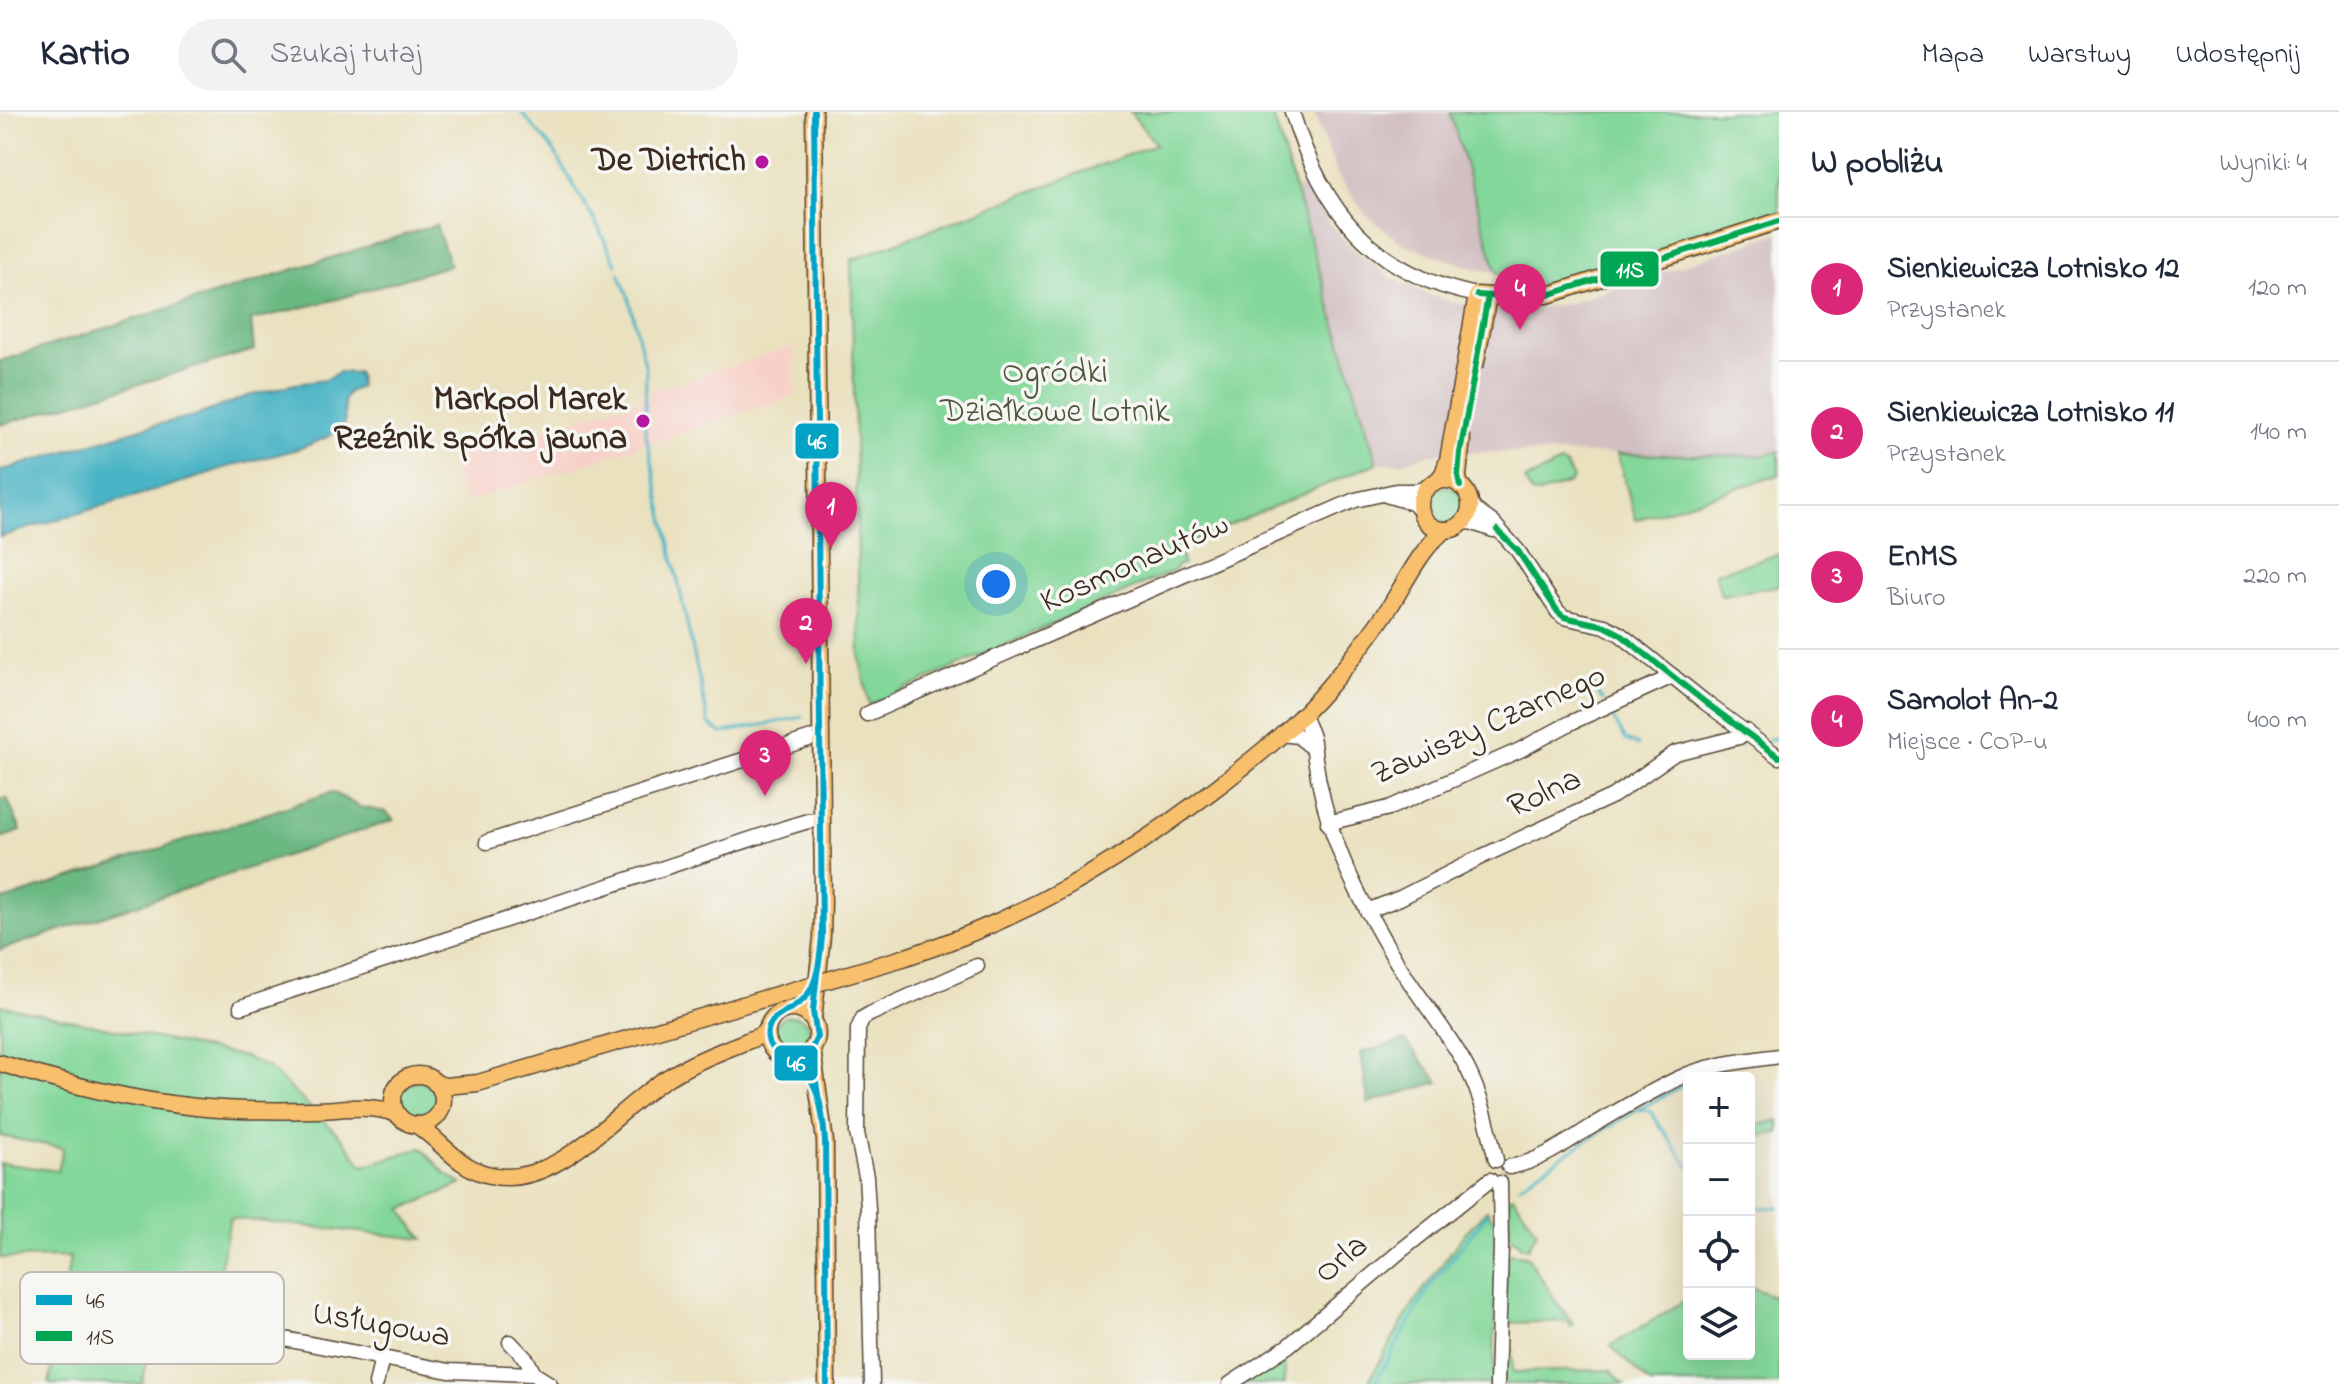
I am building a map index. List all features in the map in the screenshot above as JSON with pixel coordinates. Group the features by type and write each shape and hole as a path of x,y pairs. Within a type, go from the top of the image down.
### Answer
{"main road":[{"path":"722,1053 765,1047 782,1057 793,1059 804,1056 817,1037 813,1020 822,937 822,820 814,112"},
{"path":"1483,295 1548,295 1779,221"},
{"path":"1418,560 1426,530 1421,498 1443,474 1448,460 1483,295"},
{"path":"417,1125 429,1123 448,1098 478,1083 903,958 996,923 1075,885 1124,855 1241,769 1327,689 1364,645 1418,560 1437,536 1454,527 1468,514 1469,501 1458,476 1483,295"},
{"path":"1432,485 1449,481 1460,486"},
{"path":"1423,515 1434,528 1454,527"},
{"path":"0,1063 60,1082 197,1107 270,1111 355,1108 389,1111 417,1125 470,1168 485,1174 513,1177 539,1172 562,1161 669,1077 762,1035 774,1016 800,1004 816,979"},
{"path":"792,1009 804,1012 813,1020"},
{"path":"768,1027 768,1040 773,1050"},
{"path":"812,1048 825,1141 827,1384"},
{"path":"793,1059 804,1069 818,1093"},
{"path":"355,1108 387,1098 412,1076 425,1077 445,1086 478,1083"},
{"path":"435,1083 441,1093 437,1125 447,1150"},
{"path":"394,1091 393,1103 397,1114"}],"street":[{"path":"1292,112 1308,160 1332,205 1359,236 1393,263 1427,281 1483,295"},
{"name":"Kosmonautów","path":"867,714 1355,500 1396,491 1416,491 1432,485"},
{"path":"1385,494 1413,503 1423,515"},
{"path":"1469,501 1518,551 1564,617 1593,621 1613,630 1779,757"},
{"path":"1454,527 1470,522 1497,530"},
{"name":"Zawiszy Czarnego","path":"1328,823 1389,808 1520,750 1572,722 1673,676"},
{"path":"1303,713 1312,737 1328,823 1348,874 1395,959 1468,1070 1503,1164"},
{"name":"Rolna","path":"1367,911 1613,796 1675,753 1739,737 1746,731"},
{"path":"1282,734 1298,736 1313,748"},
{"path":"487,842 821,735"},
{"path":"241,1007 808,821 822,820"},
{"path":"872,1384 868,1209 866,1177 857,1133 859,1022 870,1014 977,966"},
{"path":"1497,1384 1501,1217 1495,1181 1488,1169 1503,1164 1524,1165 1550,1153 1627,1106 1700,1070 1779,1056"},
{"name":"Orla","path":"1230,1384 1288,1346 1463,1200 1495,1181"},
{"path":"1463,1200 1484,1199 1498,1210 1501,1217"},
{"name":"Usługowa","path":"284,1339 449,1371 534,1374"},
{"path":"510,1342 527,1360 534,1374 550,1384"},
{"path":"376,1384 382,1358"}],"shaded area":[{"path":"1314,112 1450,112 1497,273 1403,244 1365,214 1338,176"},
{"path":"1305,185 1327,220 1350,246 1388,276 1425,294 1506,311 1568,304 1779,233 1779,451 1762,456 1482,452 1430,454 1402,463 1377,463 1295,190"},
{"name":"Markpol Marek Rzeźnik spółka jawna","path":"794,346 795,396 464,503 449,459 651,396 651,391"}],"green space":[{"name":"Ogródki Działkowe Lotnik","path":"1130,112 1272,112 1377,463 1180,546 1183,564 1175,570 869,705 860,660 851,260 1156,144"},
{"path":"1450,112 1779,112 1779,212 1551,283 1521,286 1497,273"},
{"path":"436,225 450,265 338,299 251,320 254,350 0,425 0,361"},
{"path":"1779,451 1779,475 1636,520 1617,454 1762,456"},
{"path":"1560,463 1566,465 1573,479 1570,483 1539,494 1531,493 1525,480"},
{"path":"1445,487 1458,492 1463,505 1458,518 1445,523 1432,518 1427,505 1432,492"},
{"path":"1779,554 1779,586 1721,595 1715,573"},
{"path":"332,792 360,807 386,812 394,820 0,950 0,901"},
{"path":"7,798 21,831 0,838 0,800"},
{"path":"0,1005 245,1057 269,1068 341,1137 363,1166 421,1148 446,1174 462,1184 402,1209 424,1239 230,1218 219,1272 68,1272 70,1257 0,1258 0,1163 58,1171 63,1148 0,1136"},
{"path":"792,1016 805,1021 810,1034 805,1047 792,1052 779,1047 774,1034 779,1021"},
{"path":"1405,1040 1439,1082 1368,1103 1361,1053"},
{"path":"418,1082 431,1087 436,1100 431,1113 418,1118 405,1113 400,1100 405,1087"},
{"path":"1779,1120 1779,1133 1755,1137 1755,1126"},
{"path":"1513,1196 1537,1231 1528,1248 1520,1246 1509,1234 1509,1198"},
{"path":"1487,1210 1496,1220 1494,1384 1367,1384 1413,1304 1465,1233"},
{"path":"1507,1255 1528,1257 1574,1324 1571,1327 1568,1321 1509,1323 1508,1348 1513,1351 1503,1351"},
{"path":"1755,1289 1779,1299 1779,1384 1650,1384 1611,1346 1683,1302 1683,1360 1755,1360"},
{"path":"1284,1352 1285,1384 1238,1384"},
{"path":"1513,1357 1513,1372 1610,1370 1624,1384 1504,1384 1504,1359"},
{"path":"52,1364 146,1364 142,1384 49,1384"}],"water":[{"path":"339,372 358,373 360,387 348,392 344,400 345,426 329,436 293,450 220,469 0,537 0,471 142,428 198,415 248,396 325,380"}],"waterway":[{"path":"521,112 554,151 616,264"},
{"path":"619,273 629,299 646,369 645,430 709,724 721,733 803,717"},
{"path":"1590,680 1603,701"},
{"path":"1608,710 1626,740 1638,745"},
{"path":"1769,739 1779,738"},
{"path":"1686,757 1741,745"},
{"path":"1519,1186 1602,1131 1683,1085"},
{"path":"1638,1109 1650,1111 1683,1158"},
{"path":"1755,1207 1779,1207"},
{"path":"1374,1384 1430,1286 1488,1213"}],"transit line":[{"name":"46","path":"814,112 822,937 817,972 810,991 798,1004 771,1023 768,1039 772,1049 807,1073 821,1111 825,1141 827,1384"},
{"name":"11S","path":"1477,295 1548,295 1779,221"},
{"name":"11S","path":"1460,486 1460,453 1488,296"},
{"name":"11S","path":"1497,530 1518,551 1564,617 1605,626 1620,634 1779,757"},
{"name":"46","path":"817,973 813,1011 817,1037 812,1057 818,1095"}],"place":[{"name":"De Dietrich","path":"762,162"},
{"name":"Samolot An-2","path":"1520,330"},
{"name":"Markpol Marek Rzeźnik spółka jawna","path":"643,421"},
{"name":"Sienkiewicza Lotnisko 12","path":"831,548"},
{"name":"Sienkiewicza Lotnisko 11","path":"806,664"},
{"name":"EnMS","path":"765,796"}]}
